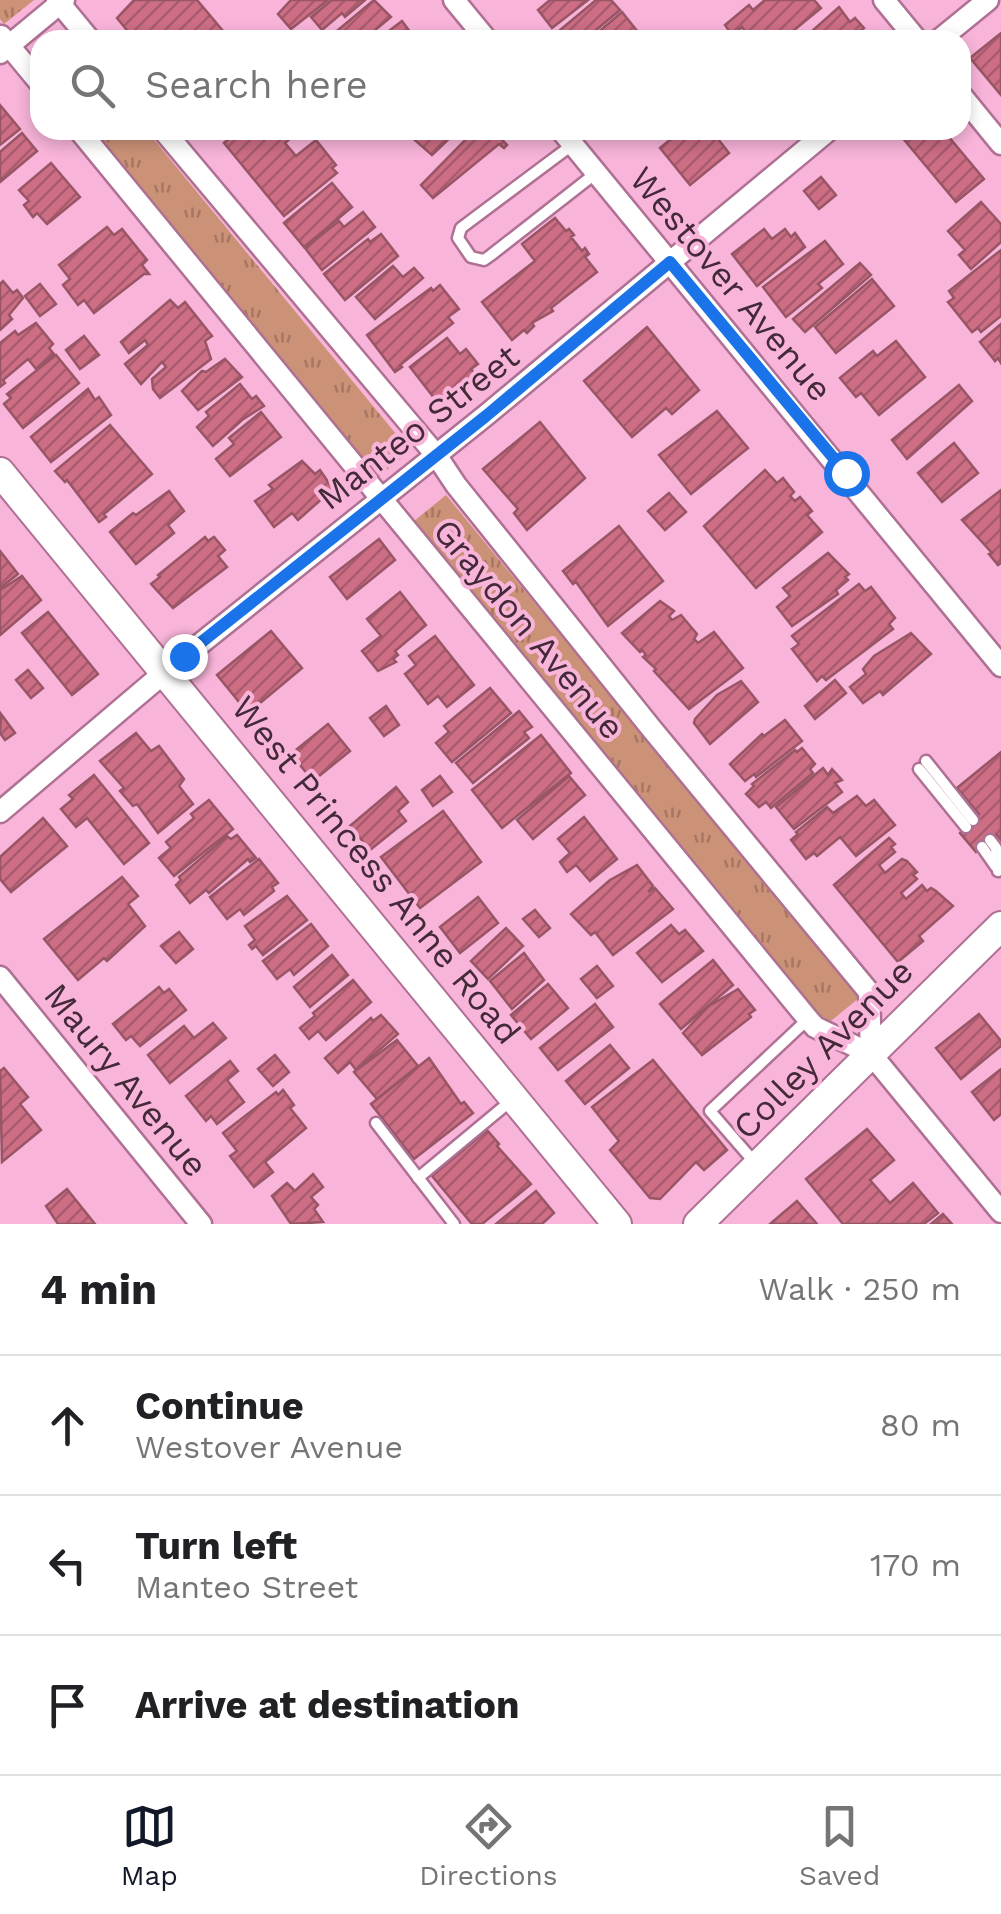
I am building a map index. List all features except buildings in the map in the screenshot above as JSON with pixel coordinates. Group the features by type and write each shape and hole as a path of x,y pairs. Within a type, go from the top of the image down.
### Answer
{"main road":[{"name":"West Princess Anne Road","path":"0,472 617,1224"},
{"name":"Colley Avenue","path":"698,1224 1001,926"}],"street":[{"path":"454,0 479,30"},
{"path":"884,0 909,30"},
{"path":"950,30 988,0"},
{"path":"30,72 3,44 60,1 82,30"},
{"path":"971,106 1001,144"},
{"name":"Graydon Avenue","path":"87,140 808,1020 814,1027 872,1054 1001,1212"},
{"name":"Graydon Avenue","path":"172,140 436,455 650,728 869,992 872,1054"},
{"name":"Westover Avenue","path":"569,140 1001,666"},
{"name":"Manteo Street","path":"0,812 164,672 436,455 818,140"},
{"name":"Maury Avenue","path":"0,977 201,1224"}],"lane":[{"path":"564,140 461,228 458,238 470,257 484,260 596,172"},
{"path":"922,765 970,823"},
{"path":"986,844 998,871"},
{"path":"758,1167 710,1111 808,1020"},
{"path":"418,1178 514,1099"},
{"path":"376,1123 454,1224"}],"green space":[{"path":"0,0 34,0 4,24 0,19"},
{"path":"97,140 154,140 410,451 376,479"},
{"path":"446,495 859,998 826,1025 413,522"}],"route":[{"path":"184,656 486,416 670,262 846,473"}]}
